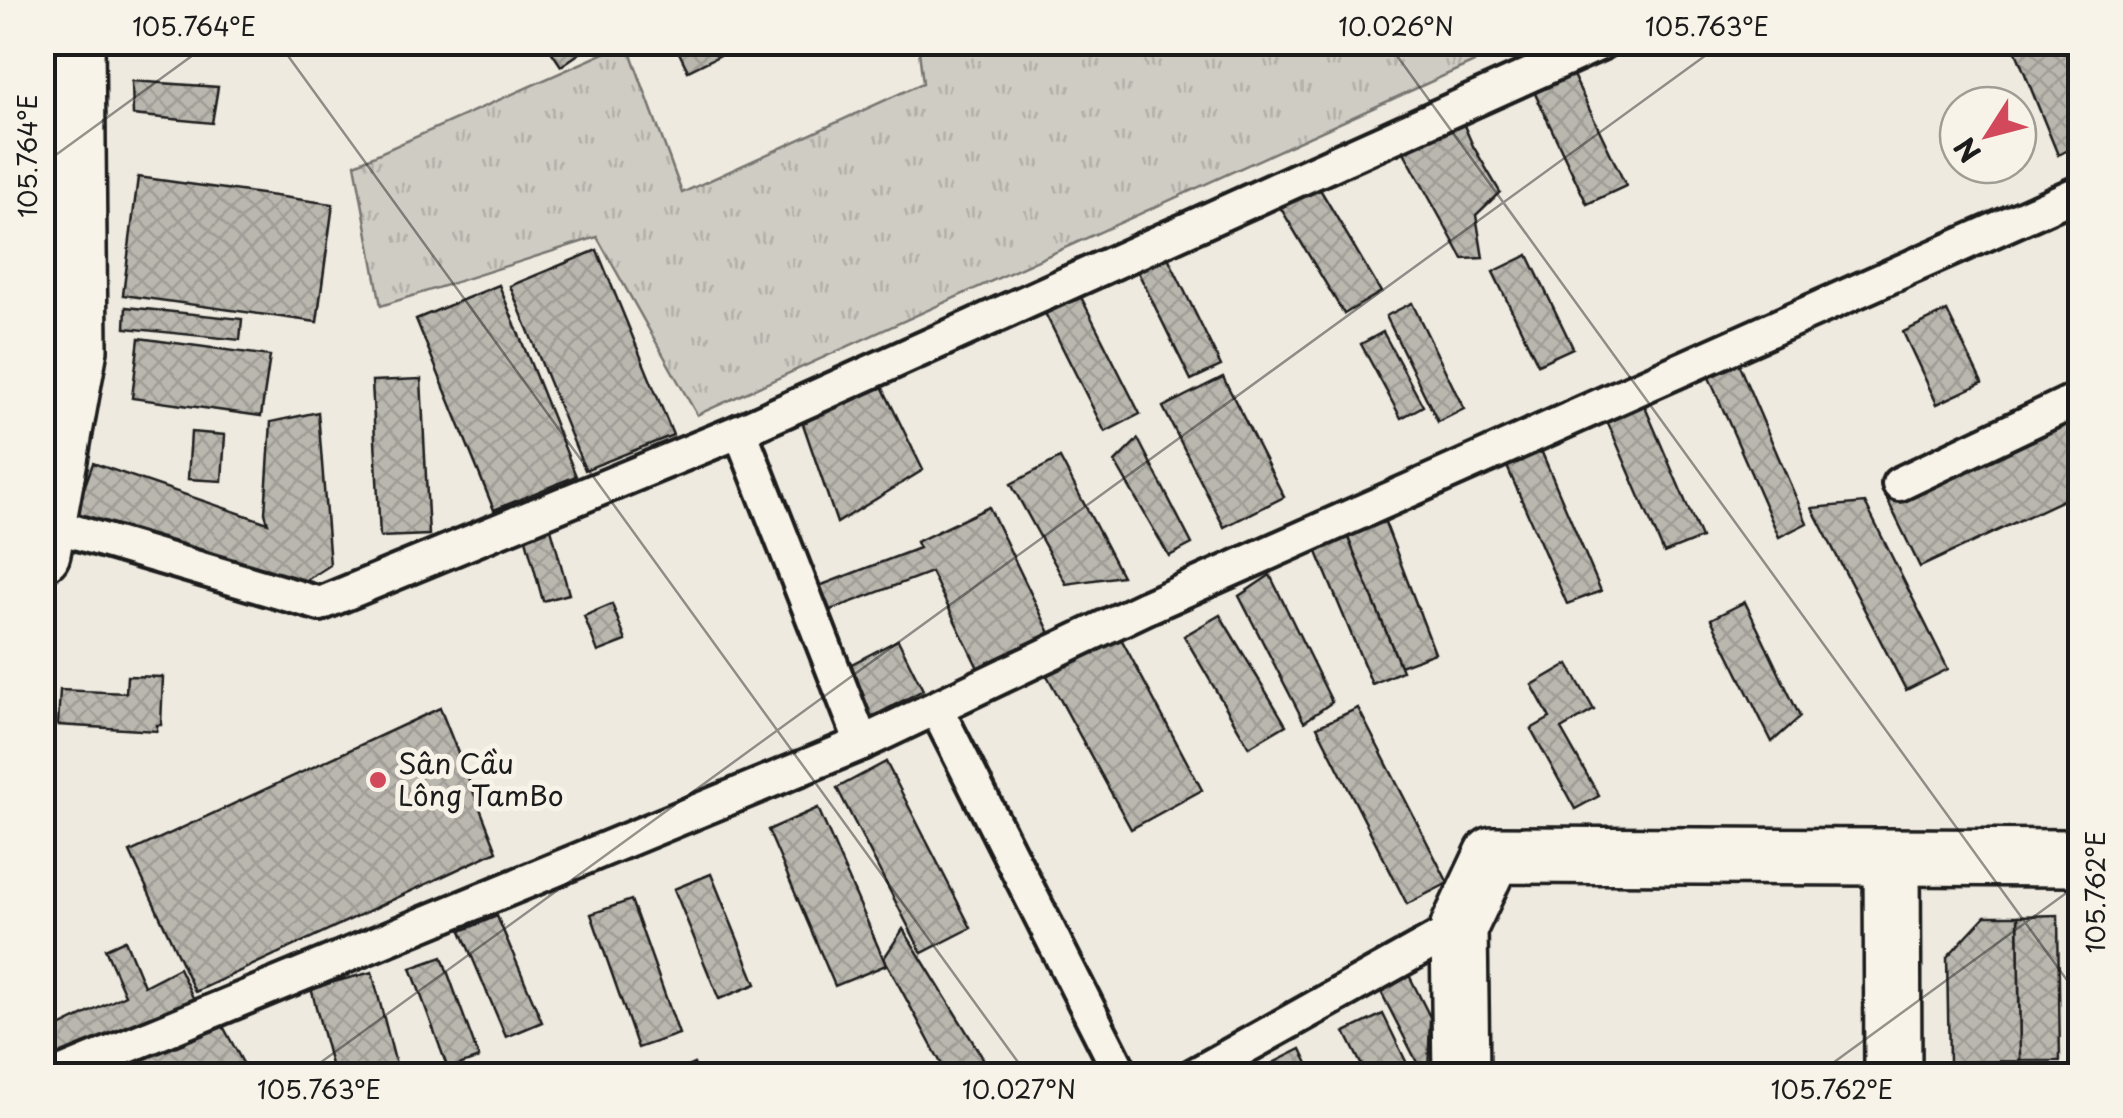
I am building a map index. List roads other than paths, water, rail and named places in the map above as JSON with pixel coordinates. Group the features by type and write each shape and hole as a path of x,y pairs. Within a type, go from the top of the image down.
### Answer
{"street":[{"path":"45,538 79,349 76,42"},
{"path":"1461,1076 1459,927 1494,855 2080,858"},
{"path":"1892,858 1893,1076"}],"lane":[{"path":"45,538 320,604 740,431 1603,42"},
{"path":"55,1076 862,742 1147,607 2080,192"},
{"path":"1900,484 2080,398"},
{"path":"740,431 862,742"},
{"path":"936,708 1122,1076"},
{"path":"1192,1076 1459,927"}],"place":[{"name":"Sân Cầu Lông TamBo","path":"378,780"}]}
